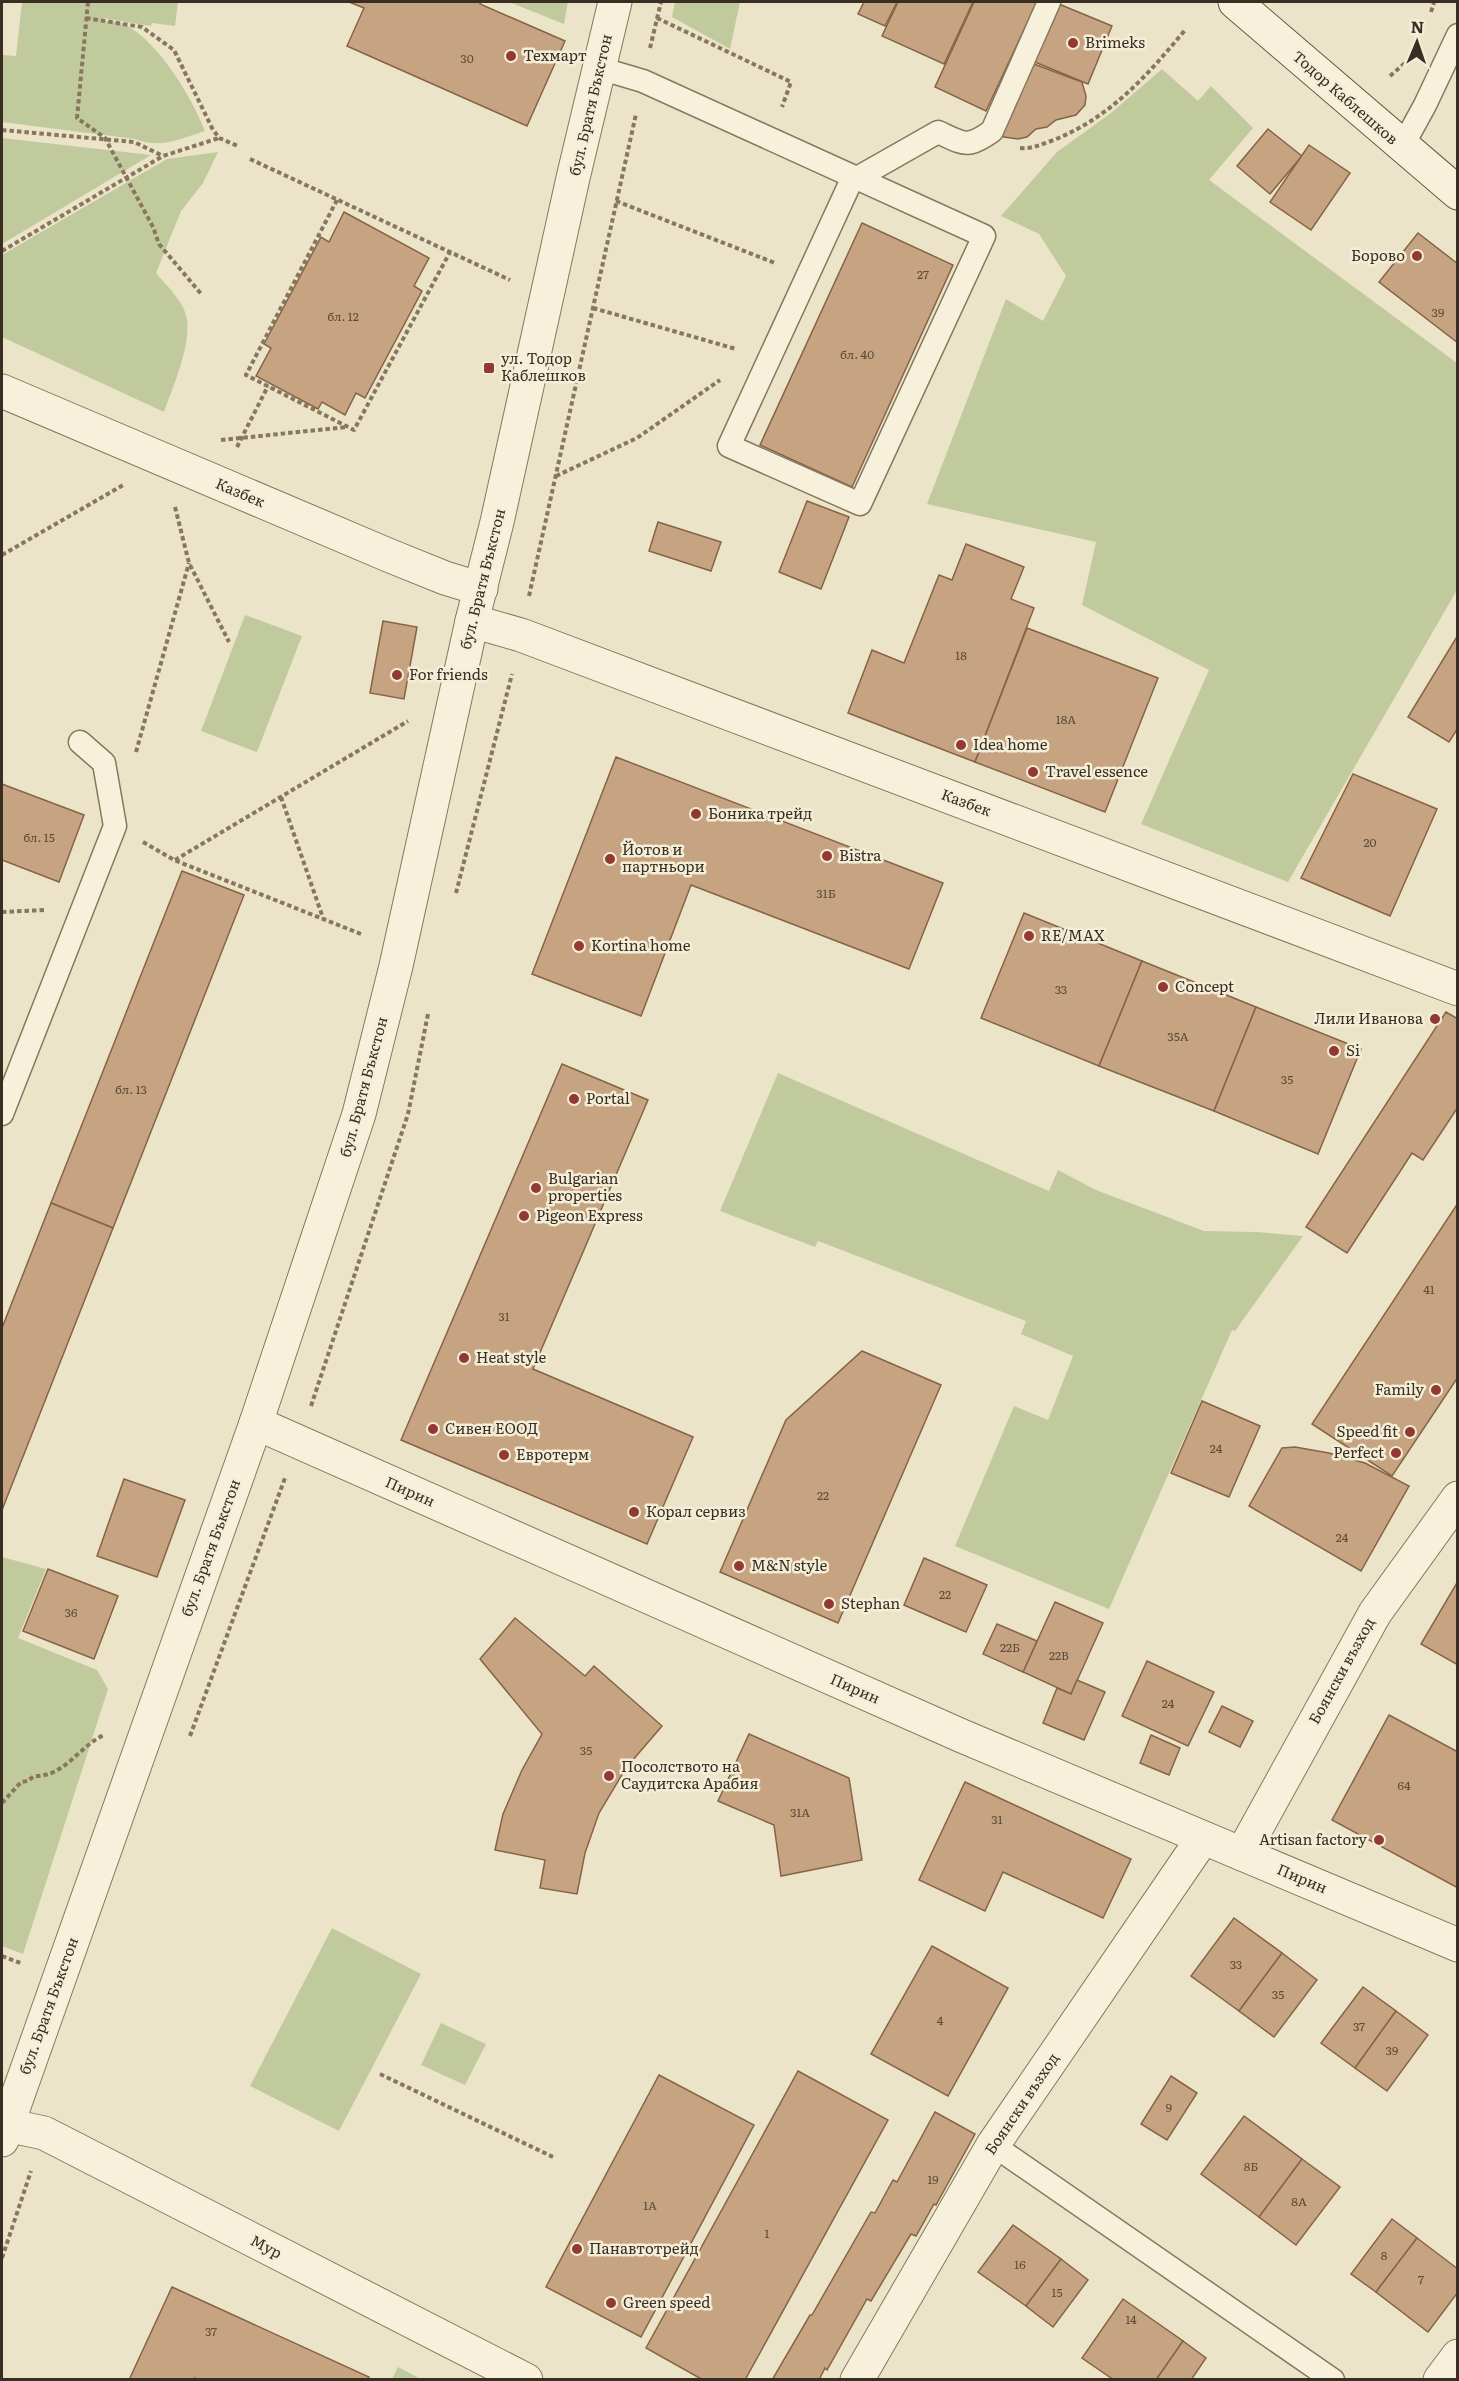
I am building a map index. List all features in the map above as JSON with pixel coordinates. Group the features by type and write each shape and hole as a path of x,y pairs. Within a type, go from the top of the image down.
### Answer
{"street":[{"name":"бул. Братя Бъкстон","path":"3,2130 256,1424 359,1114 396,966 472,621 497,522 615,2"},
{"name":"Тодор Каблешков","path":"1235,2 1458,193"},
{"name":"Казбек","path":"2,391 445,578 480,589"},
{"name":"Казбек","path":"472,621 560,649 1458,989"},
{"name":"Пирин","path":"256,1424 962,1736 1458,1945"},
{"name":"Боянски възход","path":"1242,1854 1375,1613 1458,1498"},
{"name":"Боянски възход","path":"857,2379 993,2145 1203,1838"},
{"name":"Мур","path":"3,2130 44,2133 526,2379"},
{"path":"1440,2379 1458,2356"}],"lane":[{"path":"599,68 643,81 855,178 984,236 860,504 729,446 807,275 855,178 938,132 965,144 978,141 992,131 1049,2"},
{"path":"1402,147 1458,35"},
{"path":"2,1114 115,826 104,763 80,742"},
{"path":"993,2145 1333,2379"}],"path":[{"path":"88,2 77,118 105,138 153,227 159,244 202,295"},
{"path":"528,604 661,2"},
{"path":"86,18 142,27 174,50 212,128 219,138 238,146"},
{"path":"657,18 791,82"},
{"path":"1022,148 1029,149 1072,133 1108,111 1152,69 1185,30"},
{"path":"2,130 134,141 163,156"},
{"path":"2,251 163,156 219,138"},
{"path":"250,159 511,280"},
{"path":"337,200 246,375 354,430 450,252"},
{"path":"616,201 807,275"},
{"path":"593,308 769,358"},
{"path":"555,476 637,438 730,374 746,352"},
{"path":"234,454 268,386"},
{"path":"214,441 350,427"},
{"path":"2,555 164,461 189,562 229,642"},
{"path":"134,757 189,562"},
{"path":"174,860 415,718"},
{"path":"281,797 323,918"},
{"path":"115,826 174,860 361,934"},
{"path":"358,945 364,923"},
{"path":"2,1803 21,1782 62,1769 94,1740 114,1733"},
{"path":"2,1956 23,1964"},
{"path":"380,2074 553,2157"},
{"path":"2,2258 44,2133"}],"green space":[{"path":"22,2 178,2 175,26 152,23 151,26 103,18 102,21 121,23 134,30 160,54 182,86 205,131 170,142 154,143 2,122 2,55 16,56"},
{"path":"509,2 568,2 564,24"},
{"path":"675,2 740,2 730,49 672,17"},
{"path":"1162,69 1198,101 1211,86 1253,128 1209,180 1457,363 1457,590 1288,882 1141,824 1209,670 1082,605 1096,542 927,504 1006,299 1043,321 1066,276 1039,234 1001,216 1057,152 1111,113"},
{"path":"2,138 151,155 2,244"},
{"path":"218,152 203,183 181,211 156,273 181,304 186,315 187,326 187,338 181,364 164,412 2,337 2,255 167,159"},
{"path":"245,615 302,636 257,752 201,731"},
{"path":"778,1073 1049,1191 1058,1170 1096,1190 1204,1231 1303,1236 1235,1331 1232,1330 1109,1609 955,1546 1014,1406 1048,1420 1073,1356 1021,1334 1026,1321 818,1241 815,1247 720,1211"},
{"path":"2,1557 46,1569 18,1638 97,1670 108,1689 23,1954 2,1946"},
{"path":"332,1928 421,1974 339,2131 250,2086"},
{"path":"441,2023 486,2044 465,2085 421,2065"},
{"path":"398,2367 421,2379 392,2379"}],"building":[{"path":"349,2 481,2 480,4 565,41 527,126 347,46 364,8"},
{"path":"864,2 897,2 885,26 858,14"},
{"path":"898,2 973,2 944,64 882,36"},
{"path":"974,2 1037,2 986,111 935,87"},
{"path":"1054,2 1112,26 1088,84 1030,60"},
{"path":"1031,63 1082,82 1086,96 1085,105 1076,115 1056,120 1047,127 1036,129 1027,137 1018,139 996,136"},
{"path":"1268,129 1302,156 1270,194 1237,166"},
{"path":"1309,145 1350,173 1311,230 1270,202"},
{"path":"344,212 429,258 414,286 422,291 365,398 356,393 345,415 322,402 318,409 256,376 271,348 264,344 321,237 329,242"},
{"path":"862,223 953,265 852,487 760,445"},
{"path":"1418,233 1458,264 1458,343 1379,282"},
{"path":"807,501 849,517 821,589 779,572"},
{"path":"658,522 721,542 711,571 649,551"},
{"path":"966,544 1024,567 1011,599 1034,608 975,762 848,713 872,650 904,663 939,575 952,580"},
{"path":"383,621 417,627 404,699 370,693"},
{"path":"1027,628 1158,678 1105,812 975,762"},
{"path":"1458,635 1458,728 1449,742 1408,717"},
{"path":"616,757 943,883 909,969 691,885 641,1016 532,974"},
{"path":"1353,774 1437,809 1390,916 1301,878"},
{"path":"2,784 84,815 59,882 2,860"},
{"path":"182,871 244,895 113,1228 51,1203"},
{"path":"1024,913 1142,961 1099,1066 981,1018"},
{"path":"1142,961 1256,1007 1214,1111 1099,1066"},
{"path":"1256,1007 1361,1049 1318,1154 1214,1111"},
{"path":"1446,1012 1458,1019 1458,1107 1423,1160 1412,1153 1347,1253 1306,1227"},
{"path":"562,1064 648,1100 533,1369 693,1437 647,1544 401,1440"},
{"path":"51,1203 113,1228 2,1510 2,1328"},
{"path":"1458,1203 1458,1377 1392,1476 1312,1424"},
{"path":"862,1351 941,1385 838,1623 720,1572 786,1420"},
{"path":"1202,1401 1260,1426 1229,1497 1171,1473"},
{"path":"1295,1447 1365,1463 1409,1486 1361,1571 1249,1506 1282,1448"},
{"path":"124,1479 185,1500 157,1577 97,1556"},
{"path":"924,1558 987,1585 966,1632 904,1605"},
{"path":"48,1569 118,1596 94,1659 23,1631"},
{"path":"1458,1581 1458,1665 1421,1644"},
{"path":"1055,1602 1103,1623 1071,1694 1023,1672"},
{"path":"515,1618 585,1676 594,1666 662,1726 626,1768 599,1813 585,1853 577,1894 540,1888 545,1860 495,1850 503,1814 522,1770 542,1734 480,1659"},
{"path":"997,1624 1037,1641 1023,1672 983,1654"},
{"path":"1147,1661 1214,1692 1188,1746 1122,1716"},
{"path":"1077,1680 1105,1692 1084,1740 1043,1723 1057,1688 1071,1694"},
{"path":"1222,1706 1253,1721 1240,1747 1209,1732"},
{"path":"1389,1715 1458,1752 1458,1888 1332,1820"},
{"path":"749,1734 849,1778 862,1860 781,1876 774,1825 718,1801"},
{"path":"1151,1735 1180,1748 1169,1775 1140,1763"},
{"path":"965,1782 1131,1859 1103,1918 1003,1872 985,1911 919,1880"},
{"path":"1234,1918 1282,1953 1239,2011 1191,1976"},
{"path":"932,1946 1008,1988 948,2096 871,2054"},
{"path":"1282,1953 1317,1980 1274,2037 1239,2011"},
{"path":"1363,1987 1396,2011 1355,2068 1321,2043"},
{"path":"1396,2011 1428,2035 1387,2091 1355,2068"},
{"path":"798,2071 888,2120 745,2380 703,2380 646,2348"},
{"path":"659,2075 754,2125 641,2337 546,2287"},
{"path":"1171,2076 1197,2093 1167,2140 1141,2124"},
{"path":"935,2112 975,2134 936,2205 934,2204 916,2236 911,2234 871,2301 867,2299 819,2380 772,2380 871,2212 875,2213 893,2180 897,2182"},
{"path":"1244,2116 1302,2159 1259,2217 1201,2174"},
{"path":"1302,2159 1340,2187 1296,2245 1259,2217"},
{"path":"1392,2219 1417,2238 1376,2292 1351,2274"},
{"path":"1013,2225 1061,2259 1026,2306 978,2272"},
{"path":"1417,2238 1458,2269 1458,2292 1428,2332 1376,2292"},
{"path":"1061,2259 1088,2280 1053,2327 1026,2306"},
{"path":"172,2287 369,2377 367,2380 199,2380 195,2378 195,2380 129,2380"},
{"path":"1123,2299 1183,2341 1156,2380 1114,2380 1082,2358"},
{"path":"1183,2341 1206,2358 1191,2380 1156,2380"}],"place":[{"name":"Brimeks","path":"1073,43"},
{"name":"Техмарт","path":"511,56"},
{"name":"Борово","path":"1417,256"},
{"name":"ул. Тодор Каблешков","path":"489,368"},
{"name":"For friends","path":"397,675"},
{"name":"Idea home","path":"961,745"},
{"name":"Travel essence","path":"1033,772"},
{"name":"Боника трейд","path":"696,814"},
{"name":"Bistra","path":"827,856"},
{"name":"Йотов и партньори","path":"610,859"},
{"name":"RE/MAX","path":"1029,936"},
{"name":"Kortina home","path":"579,946"},
{"name":"Concept","path":"1163,987"},
{"name":"Лили Иванова","path":"1435,1019"},
{"name":"Si","path":"1334,1051"},
{"name":"Portal","path":"574,1099"},
{"name":"Bulgarian properties","path":"536,1188"},
{"name":"Pigeon Express","path":"524,1216"},
{"name":"Heat style","path":"464,1358"},
{"name":"Family","path":"1436,1390"},
{"name":"Сивен ЕООД","path":"433,1429"},
{"name":"Speed fit","path":"1410,1432"},
{"name":"Perfect","path":"1396,1453"},
{"name":"Евротерм","path":"504,1455"},
{"name":"Корал сервиз","path":"634,1512"},
{"name":"M&N style","path":"739,1566"},
{"name":"Stephan","path":"829,1604"},
{"name":"Посолството на Саудитска Арабия","path":"609,1776"},
{"name":"Artisan factory","path":"1379,1840"},
{"name":"Панавтотрейд","path":"577,2249"},
{"name":"Green speed","path":"611,2303"}]}
